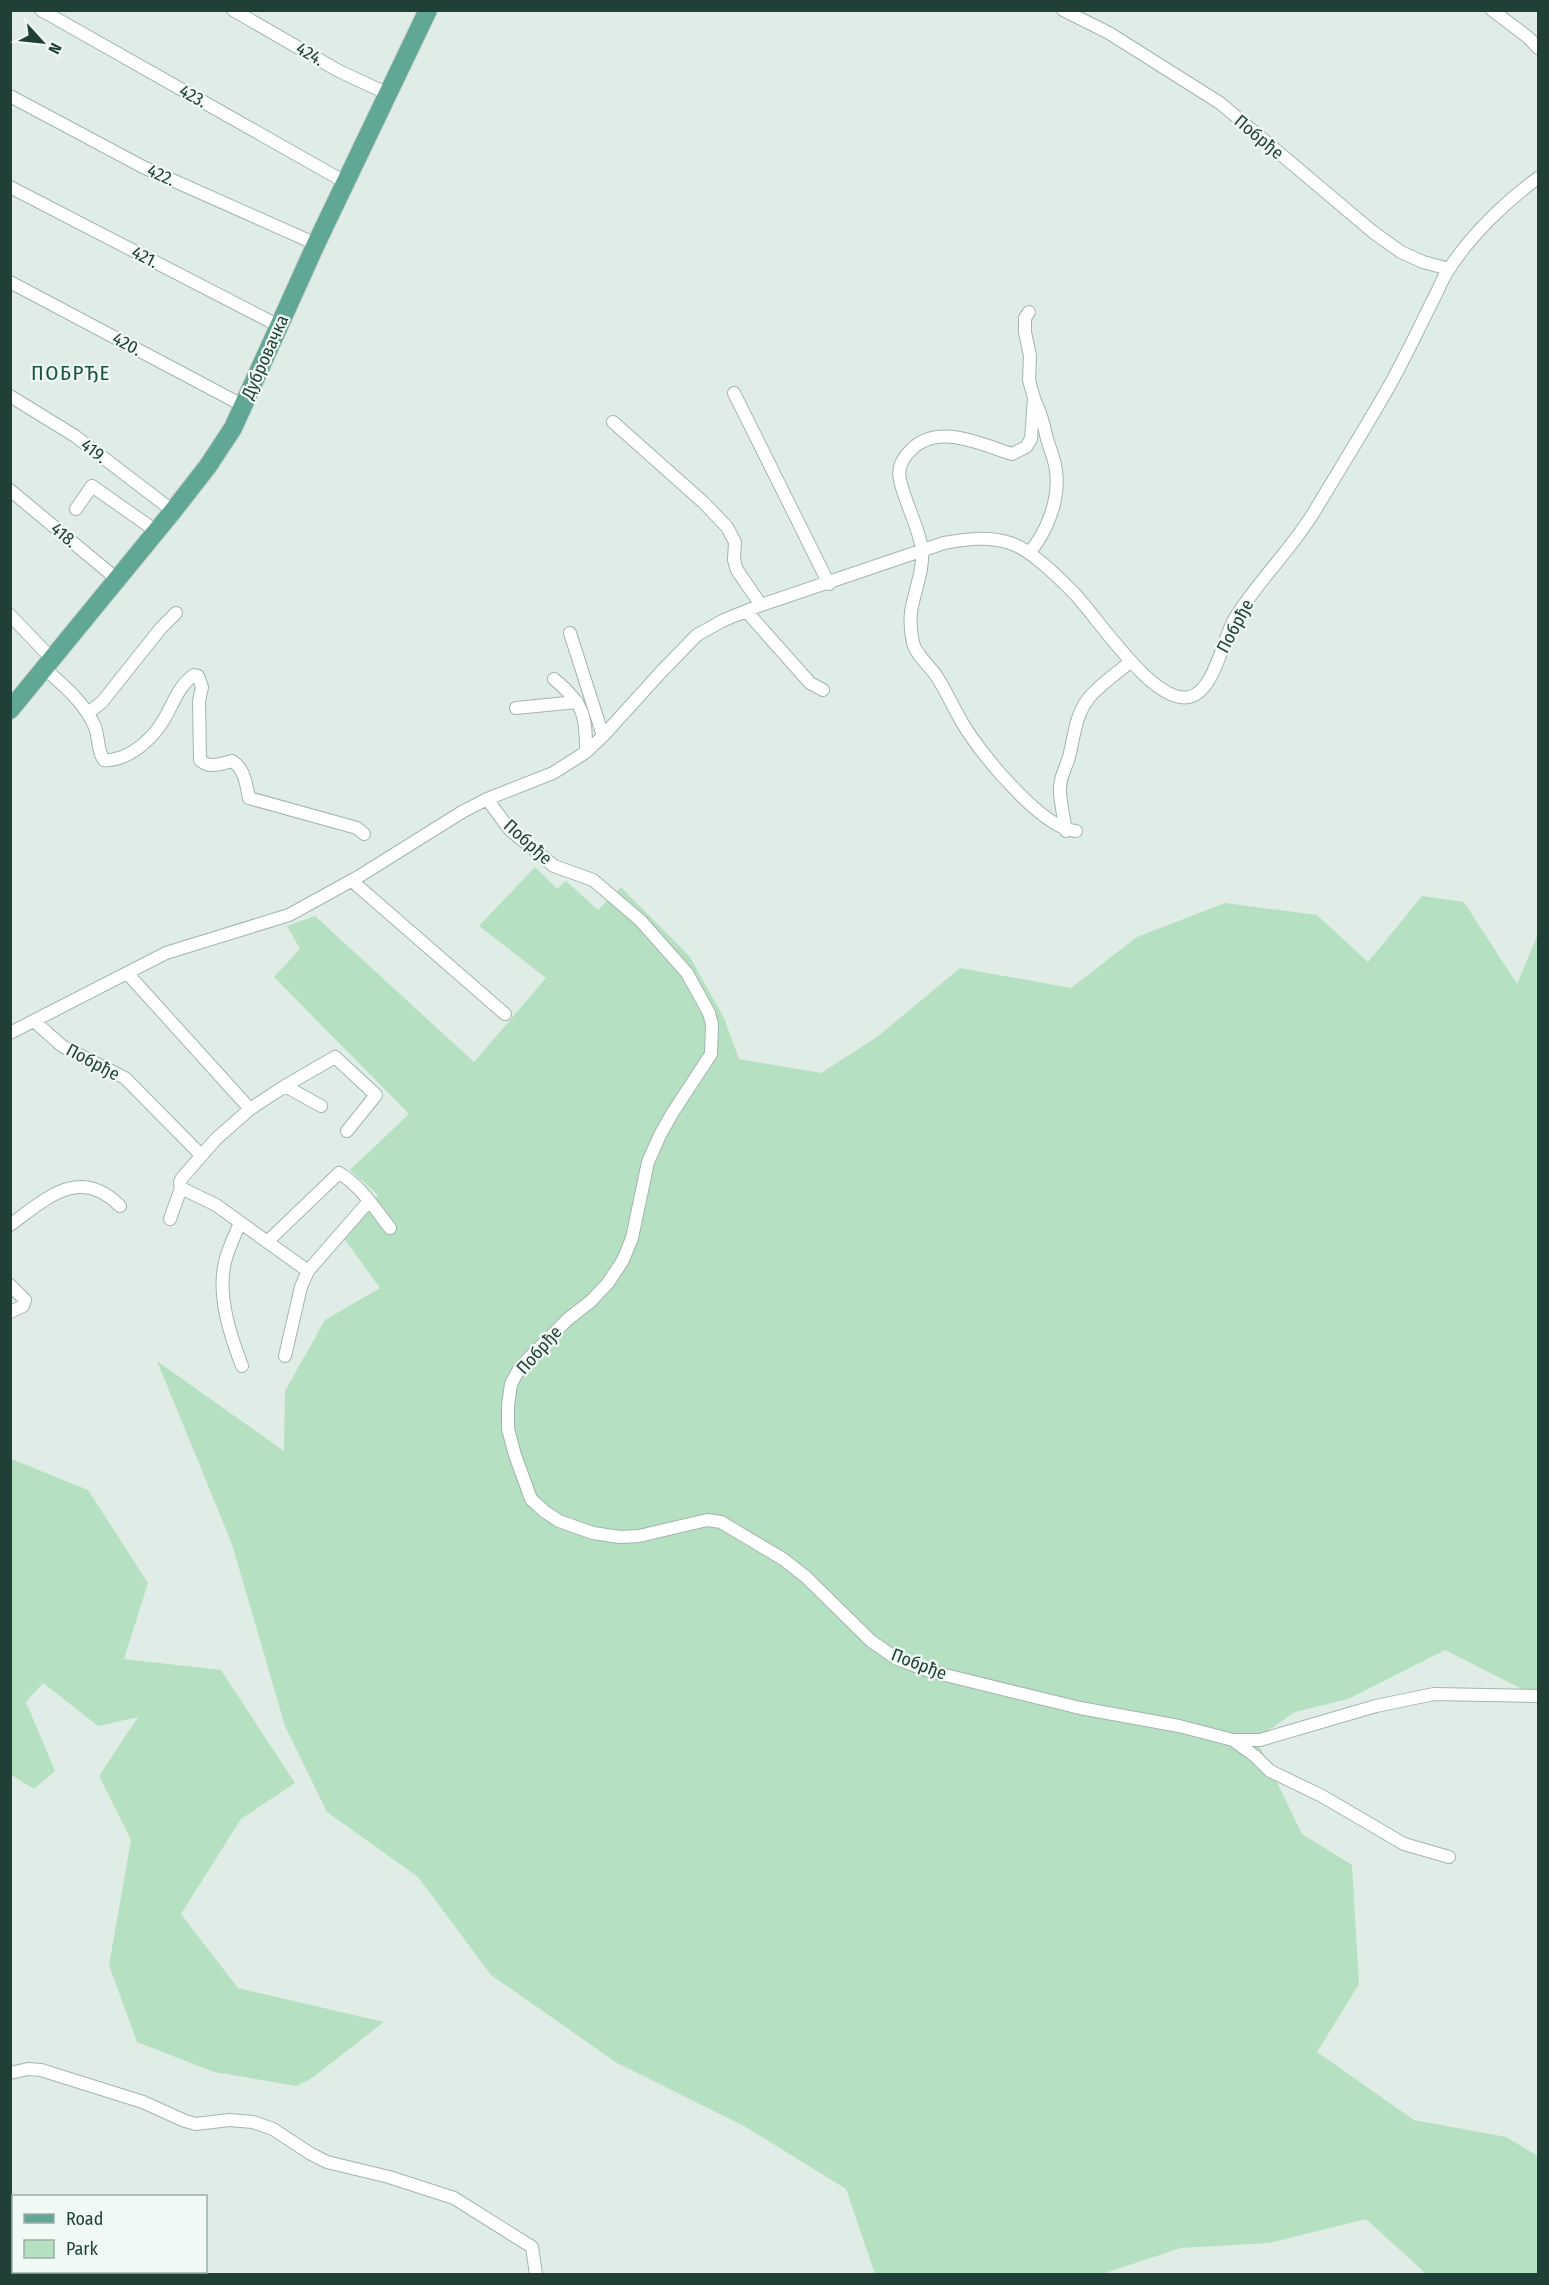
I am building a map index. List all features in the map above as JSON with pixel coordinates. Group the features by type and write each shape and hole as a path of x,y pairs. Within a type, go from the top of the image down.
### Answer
{"main road":[{"name":"Дубровачка","path":"10,710 118,580 225,441 244,406 316,244 428,10"}],"street":[{"name":"423.","path":"41,10 345,182"},
{"name":"424.","path":"233,10 337,70 388,94"},
{"name":"Побрђе","path":"1063,10 1109,33 1220,104 1373,232 1401,252 1449,269"},
{"path":"1492,10 1539,48"},
{"name":"422.","path":"10,96 143,167 316,244"},
{"name":"Побрђе","path":"10,1033 166,953 289,915 352,880 462,812 487,799 554,773 586,752 603,736 697,635 724,620 922,550 970,539 989,539 1011,543 1029,553 1073,592 1130,662 1158,686 1179,697 1191,696 1200,692 1209,681 1234,620 1310,518 1387,390 1449,269 1491,218 1539,178"},
{"name":"421.","path":"10,187 279,326"},
{"name":"420.","path":"10,282 244,406"},
{"path":"1029,312 1025,318 1025,332 1030,356 1029,380 1034,398 1041,410 1057,476 1046,529 1040,541 1029,553"},
{"path":"734,393 829,584"},
{"name":"419.","path":"10,396 75,436 173,511"},
{"path":"1034,398 1030,439 1026,447 1018,452 1012,454 955,437 942,436 920,443 903,459 899,478 922,550 911,613 914,647 936,676 966,730 988,761 1032,807 1070,831 1060,793 1061,777 1082,710 1096,690 1130,662"},
{"path":"614,422 704,503 727,528 735,542 734,560 737,570 762,605"},
{"path":"76,509 92,486 156,531"},
{"name":"418.","path":"10,490 118,580"},
{"path":"747,612 810,683 823,690"},
{"path":"88,713 102,702 160,628 176,614"},
{"path":"10,615 88,713 96,730 104,760 108,761 131,753 143,744 163,722 184,684 194,675 198,676 202,687 199,701 200,760 205,765 213,766 231,761 239,765 244,775 249,798 357,828 364,834"},
{"path":"570,633 603,736"},
{"path":"554,679 569,692 585,716 586,752"},
{"path":"516,708 577,702"},
{"name":"Побрђе","path":"487,799 510,830 554,866 593,880 640,920 687,973 709,1013 712,1024 711,1054 668,1119 648,1162 632,1238 622,1260 608,1283 529,1358 511,1384 508,1429 531,1499 544,1511 566,1524 592,1533 620,1537 639,1536 707,1520 721,1522 754,1540 791,1565 871,1641 897,1659 929,1671 1080,1708 1179,1726 1233,1740"},
{"path":"352,880 505,1014"},
{"path":"127,973 250,1109"},
{"name":"Побрђе","path":"34,1021 62,1046 125,1078 201,1155"},
{"path":"170,1219 182,1188 180,1182 201,1155 250,1109 335,1057 376,1095 347,1131"},
{"path":"285,1086 321,1106"},
{"path":"267,1242 339,1173 348,1178 390,1228"},
{"path":"10,1226 49,1196 72,1187 81,1186 96,1190 111,1197 120,1206"},
{"path":"182,1188 216,1205 308,1271"},
{"path":"285,1356 301,1287 308,1271 369,1201"},
{"path":"240,1223 225,1261 221,1287 236,1351 242,1366"},
{"path":"10,1286 26,1300 23,1306 10,1312"},
{"path":"1233,1740 1260,1740 1376,1706 1434,1694 1539,1696"},
{"path":"1233,1740 1255,1756 1270,1771 1322,1796 1404,1844 1449,1857"},
{"path":"10,2073 28,2069 41,2070 143,2102 196,2124 229,2120 253,2122 273,2129 327,2162 389,2177 454,2198 532,2247 536,2274"}],"green space":[{"path":"535,867 557,889 566,881 598,910 621,887 690,957 724,1018 739,1059 821,1073 877,1037 960,968 1071,988 1137,937 1225,903 1317,915 1368,962 1422,896 1464,902 1517,984 1538,934 1538,1697 1445,1650 1348,1699 1295,1712 1256,1739 1302,1834 1352,1865 1359,1984 1317,2052 1414,2120 1506,2137 1538,2156 1538,2274 1425,2273 1366,2219 1269,2243 1181,2248 1102,2274 875,2274 846,2189 744,2126 617,2063 491,1975 418,1877 327,1812 285,1726 232,1544 157,1361 284,1451 285,1391 325,1320 380,1288 343,1237 378,1195 350,1170 409,1114 274,977 300,949 287,926 315,916 474,1062 546,978 479,926"},
{"path":"11,1460 88,1490 148,1583 124,1659 221,1670 295,1783 241,1819 181,1914 238,1988 384,2022 312,2078 297,2086 214,2072 137,2042 109,1965 131,1840 99,1776 138,1717 98,1726 43,1683 26,1702 55,1771 34,1789 11,1775"},
{"path":"10,2215 12,2215 12,2273 126,2273 125,2274 11,2274"}],"district":[{"name":"ПОБРЂЕ","path":"71,373"}]}
